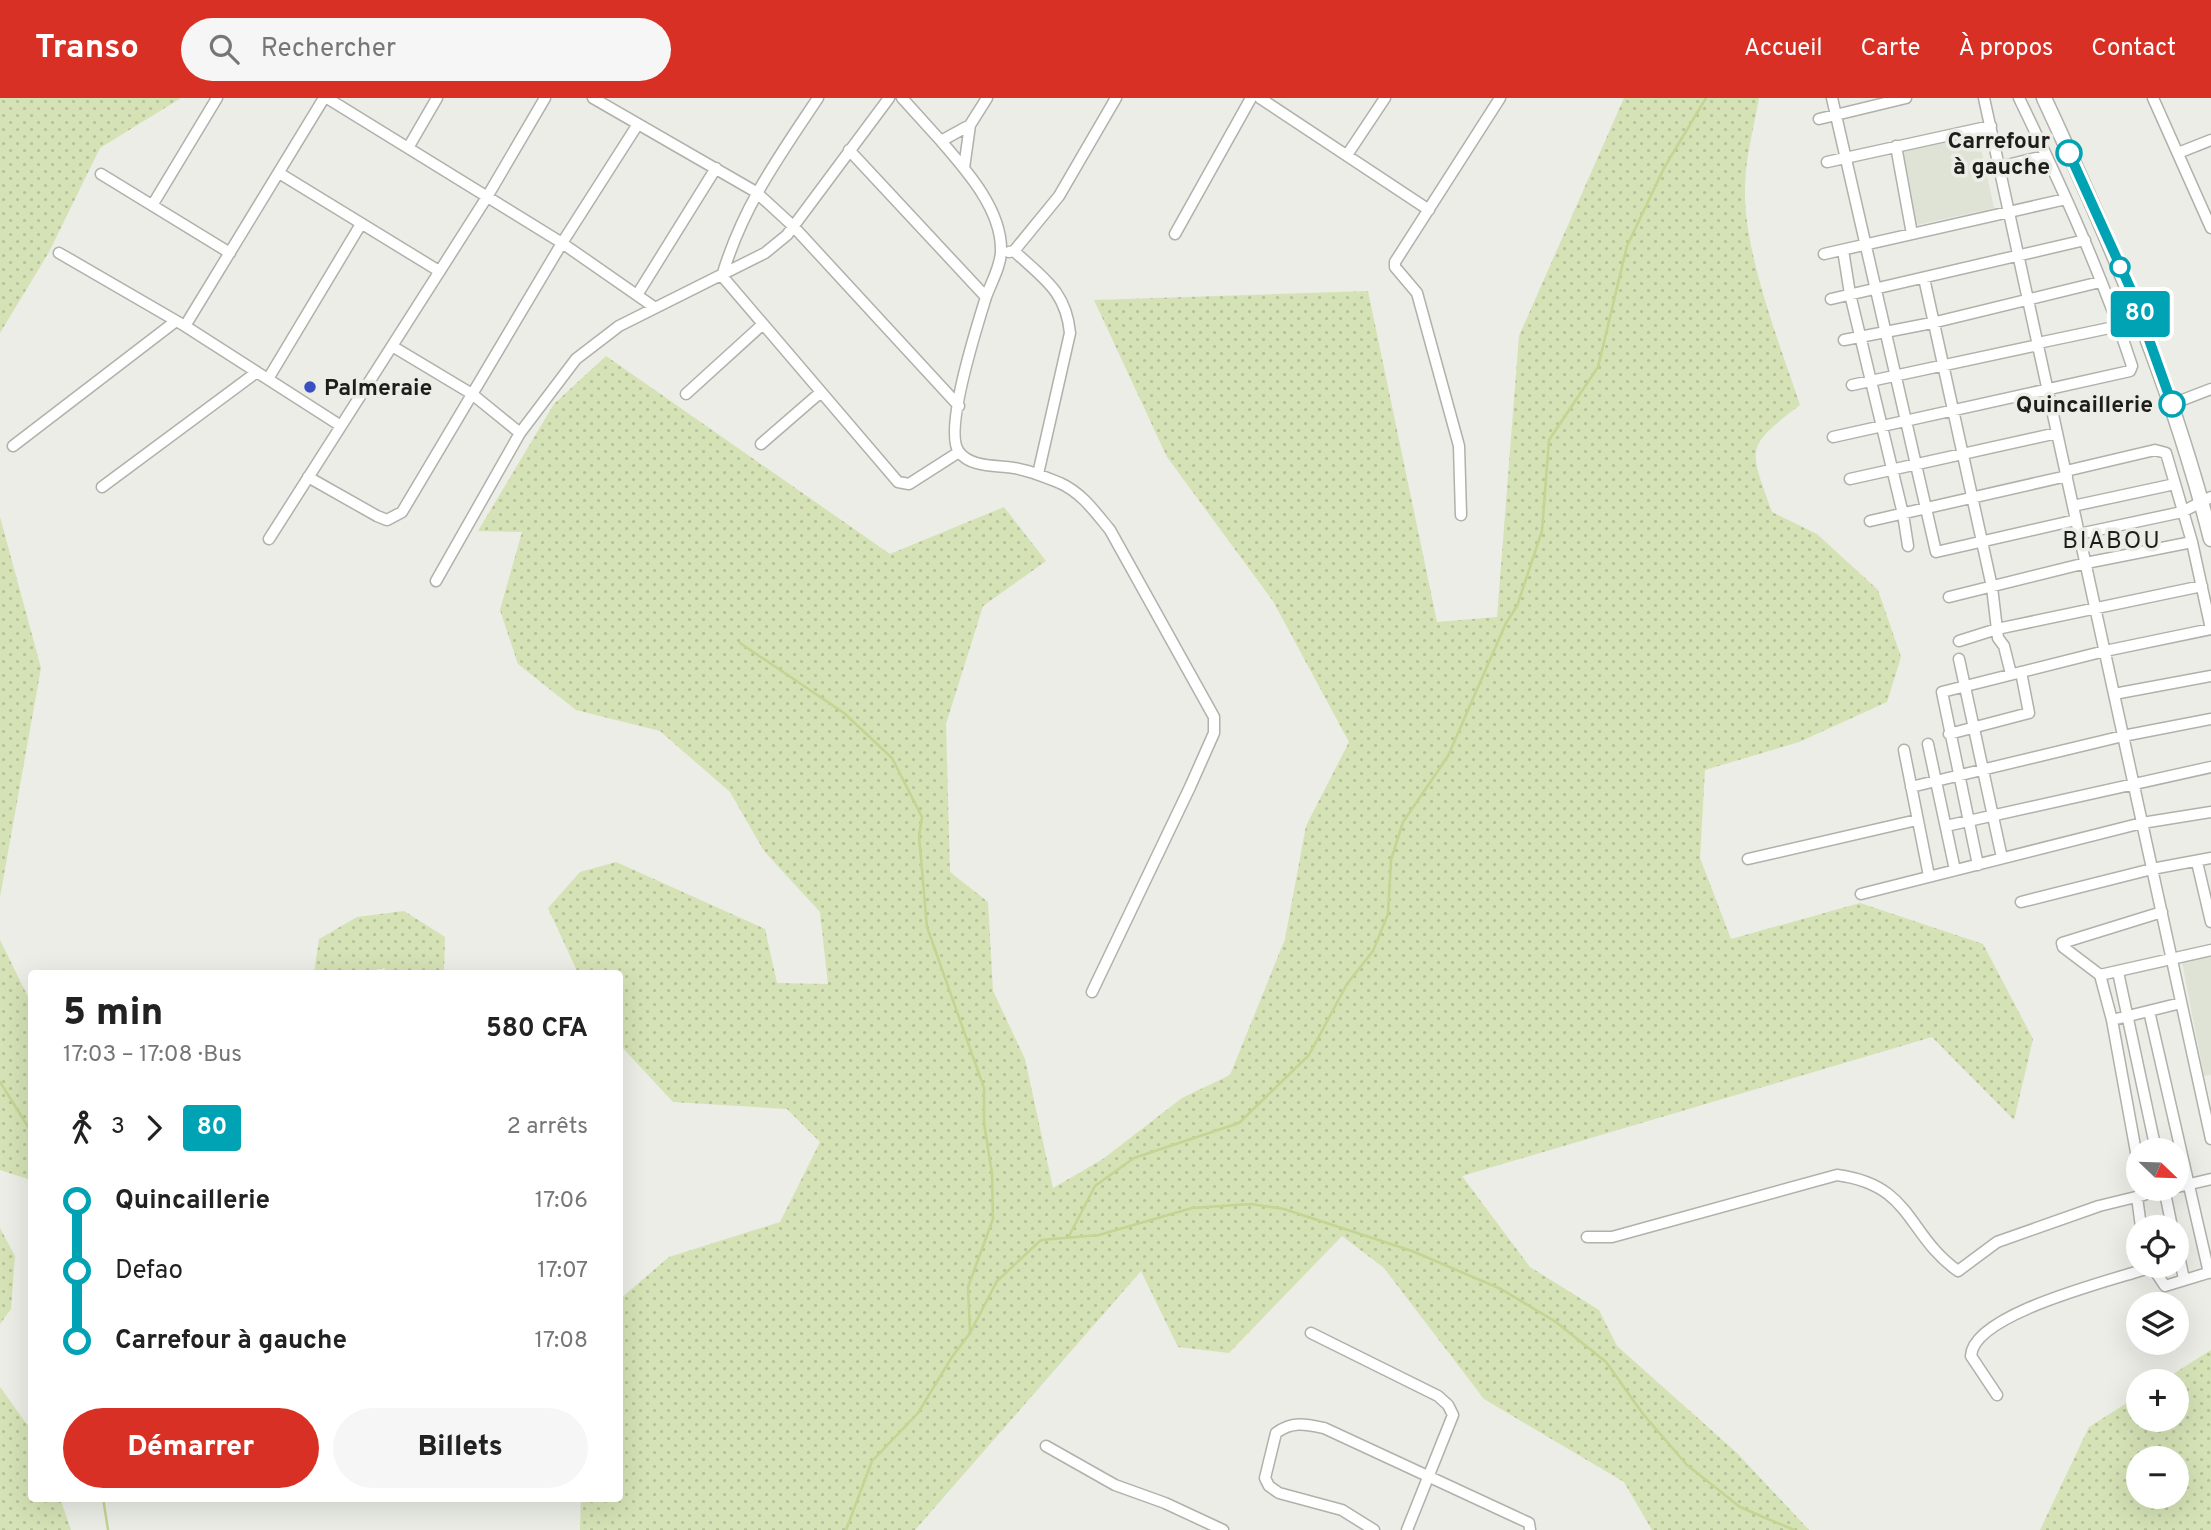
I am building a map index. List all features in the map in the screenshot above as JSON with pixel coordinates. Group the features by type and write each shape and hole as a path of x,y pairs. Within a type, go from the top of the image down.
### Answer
{"main road":[{"path":"2044,98 2132,292 2206,499 2211,540"}],"street":[{"path":"153,204 217,98"},
{"path":"13,446 181,324 230,253 326,98 562,243 654,307"},
{"path":"408,148 437,98"},
{"path":"269,540 487,197 545,98"},
{"path":"593,98 756,192 793,226 958,407"},
{"path":"722,276 735,234 756,192 818,98"},
{"path":"436,581 520,433 576,359 619,326 765,253 793,226 889,98"},
{"path":"902,98 976,184 998,227 1002,253 986,296 958,407 954,440 959,452 969,460 1038,474 1076,492 1110,530 1214,717 1214,733 1142,893 1092,992"},
{"path":"964,168 970,125 987,98"},
{"path":"1002,253 1014,251 1059,196 1116,98"},
{"path":"1175,234 1251,98"},
{"path":"1260,98 1429,210"},
{"path":"1347,155 1385,98"},
{"path":"1461,515 1459,446 1417,293 1395,267 1398,255 1500,98"},
{"path":"1832,98 1913,463 1936,552 2076,520"},
{"path":"1819,118 1906,98"},
{"path":"1984,98 2210,1131"},
{"path":"1832,437 2130,371 2132,366 2119,326 2085,240 2019,98"},
{"path":"2153,98 2211,228"},
{"path":"308,477 377,516 394,519 402,512 562,243 638,124"},
{"path":"941,141 970,125"},
{"path":"1827,162 1990,126"},
{"path":"2178,153 2211,140"},
{"path":"1896,146 1912,234"},
{"path":"849,150 986,296"},
{"path":"1999,167 2044,156"},
{"path":"637,295 716,169"},
{"path":"279,173 439,271"},
{"path":"100,174 230,253"},
{"path":"1824,254 2066,199"},
{"path":"268,379 361,223"},
{"path":"1831,299 2085,240"},
{"path":"1843,250 1850,294 1903,514 1908,545"},
{"path":"1014,251 1056,290 1068,315 1069,333 1038,474"},
{"path":"58,253 181,324 341,426"},
{"path":"722,276 898,482 909,484 959,452"},
{"path":"1924,278 1941,366 1992,587 1997,629 2029,713 1949,734"},
{"path":"1844,340 1932,323 2100,282"},
{"path":"687,394 763,324"},
{"path":"1852,385 2119,326"},
{"path":"392,345 472,394 520,433"},
{"path":"102,487 257,372"},
{"path":"2172,404 2211,389"},
{"path":"761,444 821,392"},
{"path":"1850,478 2057,433"},
{"path":"1870,521 2162,450 2166,453 2192,542 2211,629 2105,651 1942,692 1978,865"},
{"path":"2073,506 2175,484"},
{"path":"2079,534 2182,512 2206,499"},
{"path":"1949,597 2086,563 2192,542"},
{"path":"1959,640 1997,629 2202,586"},
{"path":"1959,659 2001,858"},
{"path":"2114,694 2211,676"},
{"path":"1911,787 2123,736 2211,719"},
{"path":"1928,744 1955,870"},
{"path":"1904,750 1929,876"},
{"path":"1946,827 2211,767"},
{"path":"1861,894 2142,823 2211,812"},
{"path":"1748,859 1916,820"},
{"path":"2021,902 2152,869 2211,858"},
{"path":"2197,862 2211,922"},
{"path":"2133,1138 2112,1020 2100,975 2062,943 2162,912"},
{"path":"2100,975 2211,950"},
{"path":"2118,972 2153,1138"},
{"path":"2112,1020 2181,1003"},
{"path":"2149,1011 2178,1138"},
{"path":"1587,1237 1612,1237 1837,1175 1869,1181 1888,1192 1903,1206 1929,1243 1958,1271 1997,1242 2126,1198"},
{"path":"2158,1278 2162,1285 2210,1272 2189,1185 2211,1179"},
{"path":"1997,1395 1971,1356 1971,1349 1980,1334 2025,1309 2126,1275"},
{"path":"1311,1333 1438,1396 1448,1405 1453,1415 1407,1530"},
{"path":"1374,1530 1342,1510 1279,1493 1269,1486 1265,1478 1276,1433 1286,1426 1302,1423 1324,1428 1528,1523 1530,1530"},
{"path":"1046,1446 1115,1485 1165,1503 1223,1530"}],"shaded area":[{"path":"1977,130 1994,208 1912,226 1895,148"},
{"path":"2211,955 2211,1075 2204,1076 2182,962"}],"green space":[{"path":"0,98 181,98 100,148 49,252 0,333"},
{"path":"1624,98 1759,98 1746,166 1746,213 1764,298 1800,405 1760,441 1756,450 1759,474 1772,512 1817,534 1878,590 1901,657 1887,702 1799,742 1705,770 1700,858 1731,939 1860,903 1983,944 2033,1039 2014,1120 1932,1037 1462,1176 1530,1267 1599,1310 1617,1346 1737,1453 1809,1530 1652,1530 1624,1482 1484,1399 1384,1268 1342,1236 1229,1353 1178,1347 1141,1271 915,1530 580,1530 581,1502 623,1502 623,1296 669,1257 780,1222 820,1142 787,1109 673,1102 623,1048 623,970 577,970 548,908 580,872 616,862 765,929 777,983 828,984 820,912 764,851 730,792 660,731 576,710 518,664 500,610 522,532 478,531 554,404 606,356 890,554 1004,507 1046,561 983,606 946,724 950,872 988,902 993,991 1025,1059 1053,1188 1103,1159 1182,1098 1230,1075 1285,939 1306,826 1349,742 1273,601 1167,457 1094,300 1368,291 1437,622 1497,617 1519,336"},
{"path":"0,517 41,668 0,897"},
{"path":"404,911 445,937 444,970 314,970 319,939 357,917"},
{"path":"0,940 28,997 28,1179 0,1170"},
{"path":"0,1228 15,1256 11,1309 0,1324"},
{"path":"2211,1350 2211,1530 2040,1530 2089,1427 2126,1404 2126,1432 2189,1432 2189,1369 2181,1369"},
{"path":"0,1387 28,1426 28,1502 61,1502 71,1530 0,1530"}],"waterway":[{"path":"1069,1236 1095,1186 1134,1158 1239,1123 1309,1055 1347,984 1373,951 1388,914 1391,860 1403,822 1448,756 1506,623 1517,606 1542,531 1549,440 1598,367 1627,246 1664,168 1706,98"},
{"path":"740,643 844,713 892,758 922,817 919,836 927,927 984,1088 984,1123 992,1174 993,1219 968,1287 970,1332"},
{"path":"0,1082 28,1127"},
{"path":"846,1530 872,1461 918,1413 970,1333 997,1281 1041,1240 1099,1235 1192,1208 1251,1204 1284,1209 1412,1251 1501,1289 1556,1322 1606,1362 1643,1414 1687,1465 1740,1507 1794,1530"},
{"path":"104,1502 108,1530"}],"bus line":[{"name":"80","path":"2069,153 2132,292 2172,404"}],"place":[{"name":"Carrefour à gauche","path":"2069,153"},
{"name":"Palmeraie","path":"310,387"},
{"name":"Quincaillerie","path":"2172,404"}],"district":[{"name":"BIABOU","path":"2112,540"}]}
